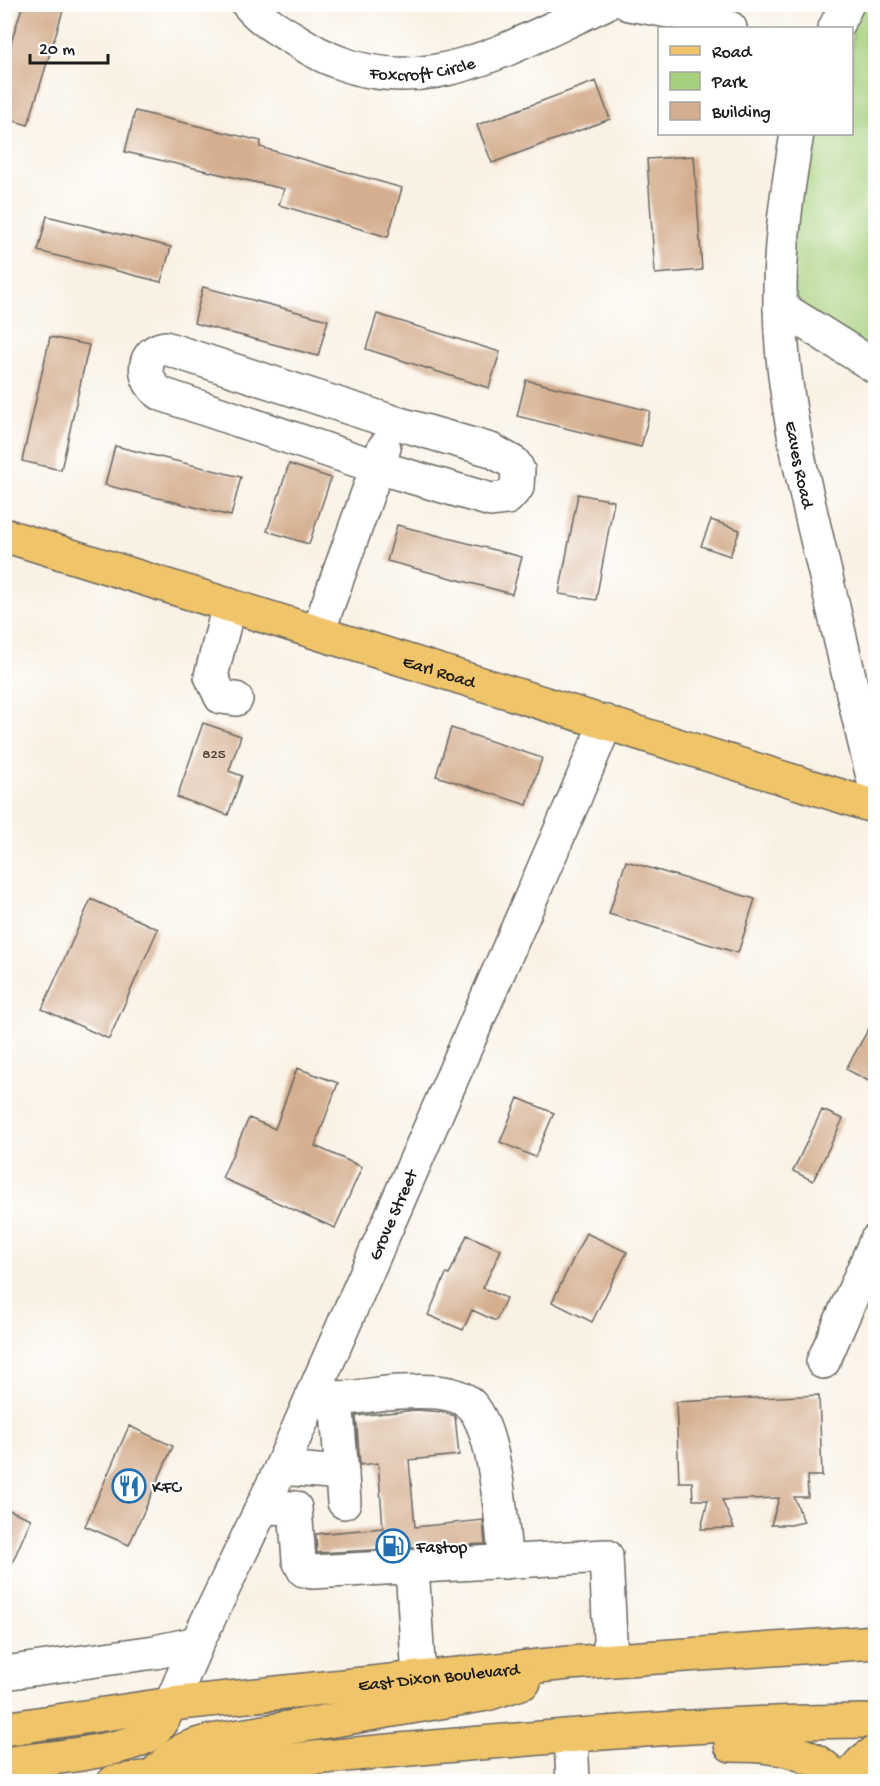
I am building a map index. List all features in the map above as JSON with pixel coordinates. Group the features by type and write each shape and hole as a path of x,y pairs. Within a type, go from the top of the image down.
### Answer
{"main road":[{"name":"Earl Road","path":"4,535 876,807"},
{"name":"East Dixon Boulevard","path":"4,1729 171,1704 569,1663 876,1642"},
{"path":"152,1779 174,1754 189,1746 487,1694 569,1663"},
{"path":"4,1764 109,1749 133,1742 148,1735 159,1725 171,1704"},
{"path":"114,1782 351,1753 617,1732 876,1721"},
{"path":"617,1732 630,1744 759,1745 784,1749 821,1764 833,1773 839,1782"},
{"path":"850,1782 859,1764 876,1752"}],"street":[{"name":"Foxcroft Circle","path":"248,4 256,15 311,50 363,72 400,75 446,71 476,62 604,4"},
{"path":"629,4 680,13 727,27"},
{"path":"836,27 847,4"},
{"name":"Eaves Road","path":"797,135 785,200 780,262 780,307 788,399 805,488 876,789"},
{"path":"780,307 876,367"},
{"path":"158,349 171,349 393,422 491,450 509,458 518,470 517,487 507,498 491,500 377,467 157,392 147,375 150,355 158,349"},
{"path":"318,632 393,422"},
{"path":"229,605 211,676 220,696 236,699"},
{"name":"Grove Street","path":"171,1704 197,1643 281,1467 325,1396 606,722"},
{"path":"823,1362 876,1241"},
{"path":"281,1467 343,1488 325,1396 400,1392 443,1393 462,1399 471,1406 483,1426 489,1448 497,1486 506,1562"},
{"path":"263,1507 295,1508 299,1560 304,1570 312,1572 606,1556 611,1660"},
{"path":"412,1567 419,1678"},
{"path":"4,1673 155,1652 197,1643"},
{"path":"571,1736 573,1782"}],"green space":[{"path":"847,5 875,5 875,367 780,307 797,135 853,135 852,27"}],"building":[{"path":"23,4 65,4 28,125 4,118 4,65"},
{"path":"596,81 610,119 492,163 477,125"},
{"path":"135,111 261,141 260,147 402,188 388,237 279,205 284,189 125,152"},
{"path":"694,156 702,270 655,274 647,159"},
{"path":"47,216 171,247 161,282 38,251"},
{"path":"203,287 328,320 318,356 194,323"},
{"path":"377,314 500,352 489,388 366,349"},
{"path":"50,337 89,345 61,470 22,461"},
{"path":"526,380 650,411 641,447 517,416"},
{"path":"115,446 241,477 231,516 105,485"},
{"path":"289,464 331,478 309,544 267,531"},
{"path":"578,494 614,501 596,600 559,594"},
{"path":"711,520 740,530 730,556 701,546"},
{"path":"397,525 522,557 512,594 387,561"},
{"path":"203,723 241,736 229,771 242,776 228,815 177,797"},
{"path":"451,728 542,758 527,805 436,776"},
{"path":"626,861 755,899 738,953 609,914"},
{"path":"91,899 158,929 109,1039 42,1009"},
{"path":"876,1016 876,1085 846,1069"},
{"path":"297,1068 338,1083 315,1146 362,1167 335,1228 222,1178 249,1118 275,1129"},
{"path":"518,1098 554,1113 535,1157 500,1142"},
{"path":"822,1110 843,1119 813,1181 793,1171"},
{"path":"586,1233 627,1252 592,1322 552,1302"},
{"path":"467,1235 501,1250 483,1288 506,1298 496,1321 472,1310 463,1330 428,1315"},
{"path":"819,1395 822,1476 807,1476 808,1497 794,1497 804,1522 791,1525 771,1525 779,1498 722,1500 734,1528 701,1529 708,1500 693,1500 692,1482 679,1482 676,1402"},
{"path":"417,1410 443,1412 455,1416 459,1455 409,1460 415,1527 483,1520 485,1544 317,1553 316,1534 383,1528 378,1463 360,1465 356,1416"},
{"name":"KFC","path":"129,1426 173,1446 129,1545 85,1526"},
{"path":"4,1508 31,1519 4,1582"}],"place":[{"name":"KFC","path":"129,1486"},
{"name":"Fastop","path":"393,1546"}]}
